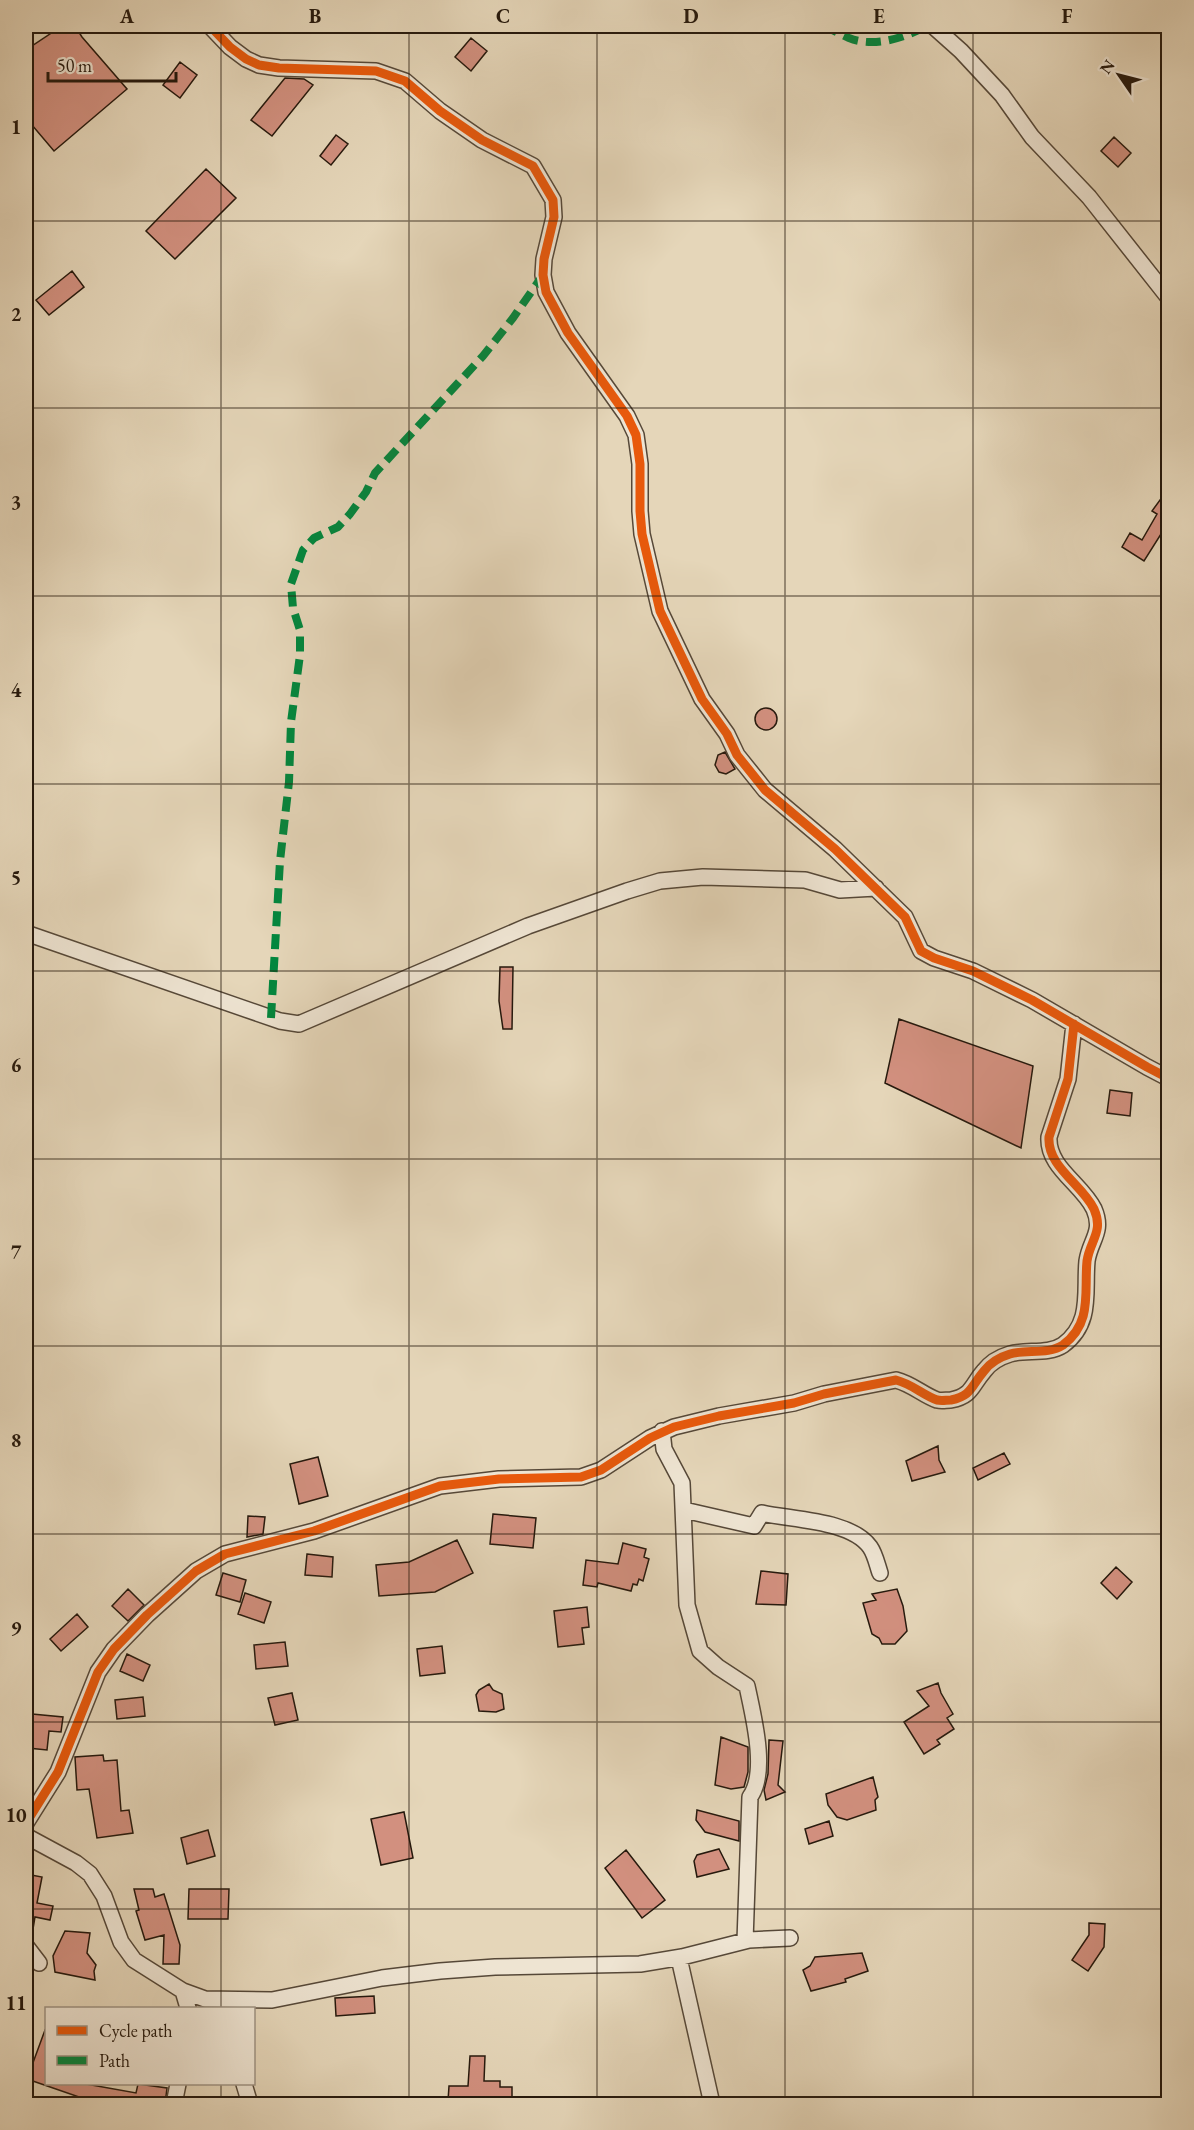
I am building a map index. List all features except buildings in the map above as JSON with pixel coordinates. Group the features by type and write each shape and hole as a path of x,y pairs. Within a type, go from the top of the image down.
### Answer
{"street":[{"path":"210,26 230,47 259,65 279,68 376,71 405,81 440,111 482,140 533,166 553,200 552,228 544,260 543,275 546,292 568,333 627,416 636,435 640,464 642,534 660,611 702,699 727,734 737,754 765,790 813,830 905,917 921,951 934,958 974,971 1074,1024 1168,1078"},
{"path":"933,26 961,51 1002,95 1032,137 1089,197 1168,297"},
{"path":"26,933 280,1021 299,1024 528,926 660,881 702,877 805,880 840,890 876,888"},
{"path":"26,1823 58,1772 102,1664 147,1616 212,1560 240,1549 314,1532 440,1486 499,1479 581,1477 601,1470 662,1431 693,1421 794,1403 824,1394 896,1380 907,1383 937,1400 962,1397 970,1391 984,1371 1003,1356 1053,1349 1064,1345 1080,1326 1086,1308 1088,1259 1098,1228 1093,1207 1062,1169 1049,1144 1049,1137 1068,1079 1074,1024"},
{"path":"662,1431 664,1449 682,1483 687,1605 700,1651 718,1667 747,1686 759,1746 756,1789 750,1797 745,1941"},
{"path":"684,1510 754,1526 762,1513 841,1528 858,1536 869,1546 880,1573"},
{"path":"26,1836 86,1870 104,1896 121,1942 141,1965 207,2004 272,2000 382,1978 440,1971 495,1967 640,1964 679,1958 745,1941 790,1938"},
{"path":"26,1946 39,1963"},
{"path":"679,1958 712,2104"},
{"path":"183,1991 189,2007"},
{"path":"174,2104 178,2085"},
{"path":"244,2085 250,2104"}],"marked path":[{"path":"823,26 849,38 868,42 899,38 927,26"},
{"path":"271,1018 280,861 289,782 291,722 300,655 300,630 293,608 291,584 303,550 314,538 338,527 350,514 366,492 375,473 483,356 543,275"}],"cycle path":[{"path":"210,26 230,47 259,65 279,68 376,71 405,81 440,111 482,140 533,166 553,200 554,217 544,259 543,275 546,292 568,333 627,416 636,435 640,464 642,534 660,611 702,699 727,734 737,755 765,790 835,849 905,917 921,951 934,958 973,971 1032,1000 1168,1078"},
{"path":"26,1823 58,1772 98,1672 114,1649 147,1615 196,1571 225,1554 314,1531 440,1486 499,1479 581,1477 601,1470 650,1438 674,1427 719,1416 794,1403 824,1394 896,1380 937,1400 951,1400 967,1393 986,1368 1003,1357 1016,1353 1051,1350 1063,1345 1073,1336 1083,1317 1087,1261 1098,1224 1089,1200 1059,1166 1050,1148 1049,1137 1068,1079 1074,1024"}]}
